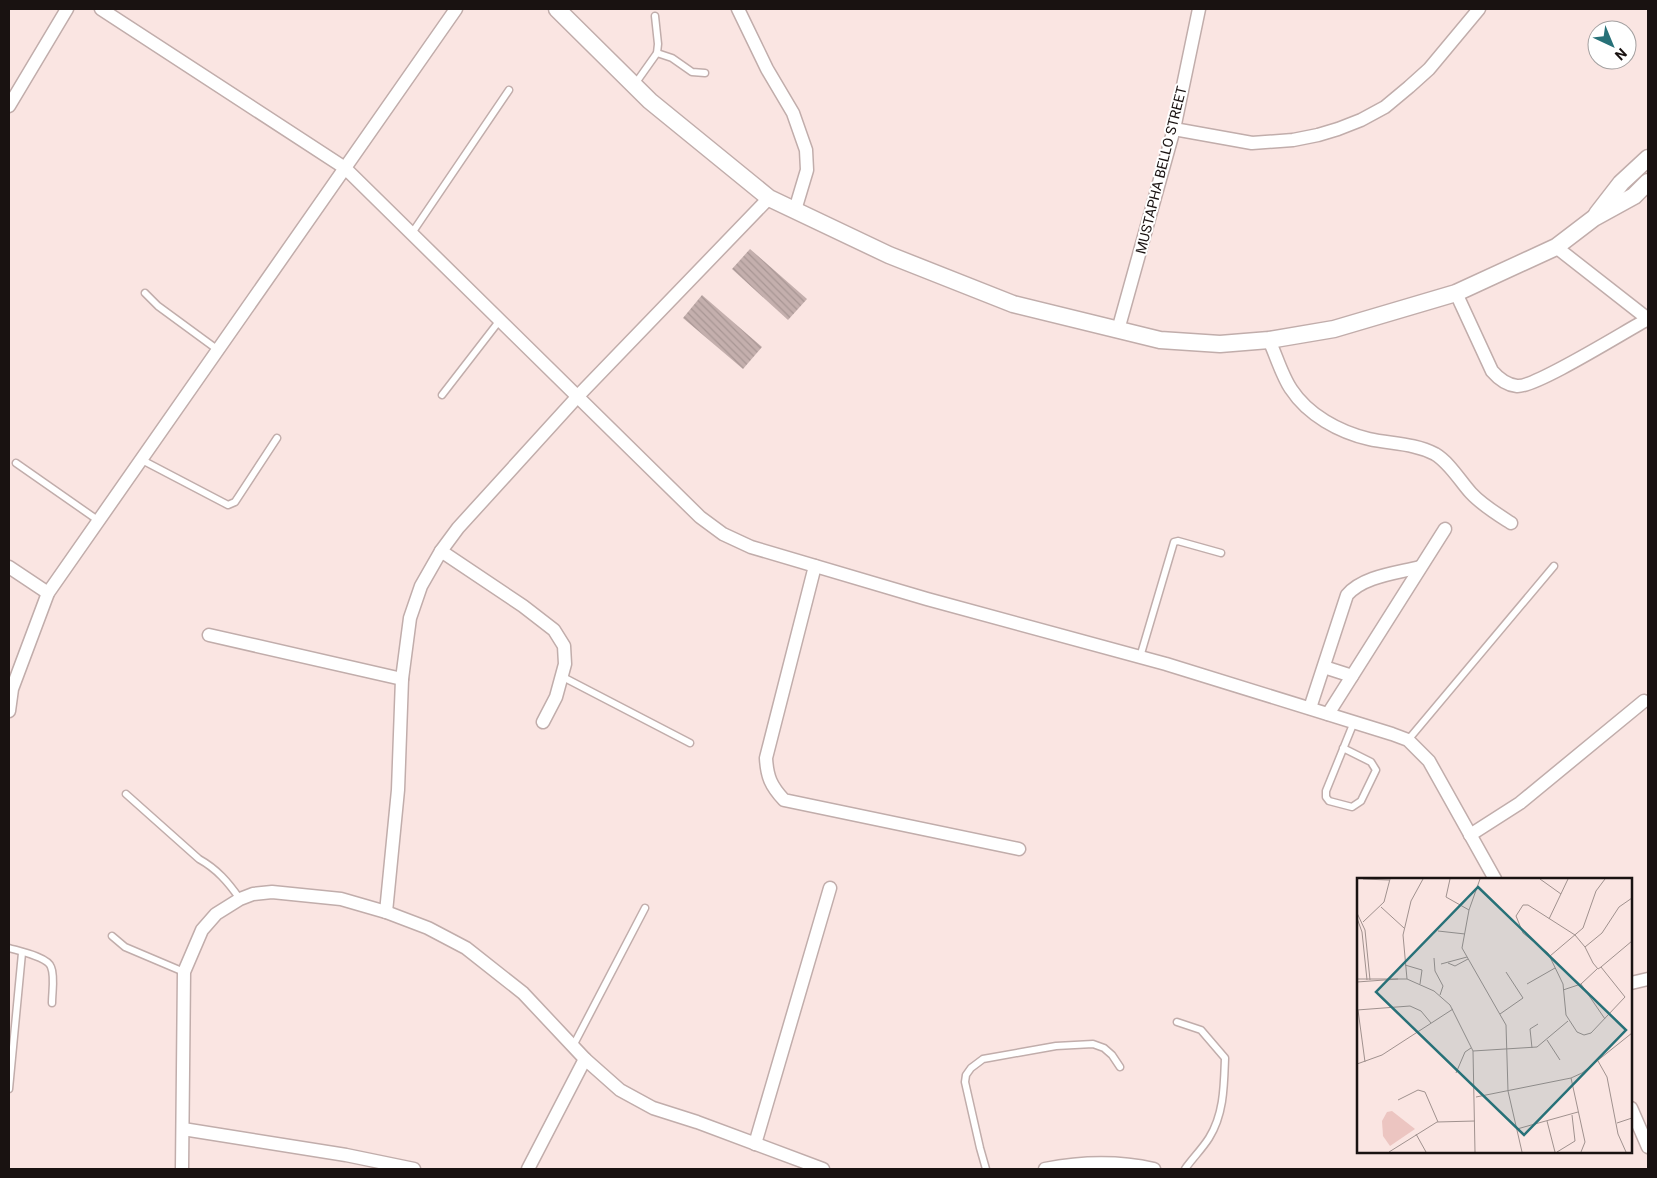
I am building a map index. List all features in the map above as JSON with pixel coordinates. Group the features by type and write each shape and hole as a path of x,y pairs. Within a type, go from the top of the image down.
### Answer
{"street":[{"path":"9,106 67,9"},
{"path":"102,9 345,168 700,517 722,534 751,547 927,599 1140,657 1310,708 1408,740 1429,762 1494,878"},
{"path":"9,710 12,689 48,593 456,9"},
{"path":"557,9 650,101 769,198 889,256 1013,304 1160,340 1220,344 1270,340 1334,329 1456,293 1556,247 1594,218 1634,196 1648,182"},
{"path":"738,9 768,69 793,113 806,150 807,170 795,210"},
{"name":"MUSTAPHA BELLO STREET","path":"1118,330 1174,129 1199,9"},
{"path":"1174,129 1252,143 1293,140 1338,129 1385,107 1409,87 1428,69 1479,9"},
{"path":"1594,218 1621,183 1648,158"},
{"path":"386,912 398,790 402,679 410,618 420,586 441,550 458,528 578,396 769,198"},
{"path":"1456,293 1492,370 1499,378 1519,387 1555,372 1648,319 1556,247"},
{"path":"1270,340 1291,389 1311,411 1334,428 1369,439 1412,445 1436,455 1457,476 1472,495 1490,510 1511,523"},
{"path":"1328,714 1444,529"},
{"path":"441,550 523,606 554,630 564,646 565,664 556,697 542,722"},
{"path":"815,566 766,758 772,787 784,800 1019,849"},
{"path":"9,567 48,593"},
{"path":"1310,708 1347,595 1362,582 1420,567"},
{"path":"209,635 402,679"},
{"path":"1324,668 1352,676"},
{"path":"1470,835 1520,803 1644,701"},
{"path":"755,1144 830,888"},
{"path":"182,1169 184,972 202,930 216,914 240,898 253,894 272,892 341,899 386,912 428,928 466,948 523,993 585,1059 620,1090 653,1108 697,1122 823,1169"},
{"path":"1632,983 1648,980"},
{"path":"528,1169 585,1059"},
{"path":"1632,1110 1648,1147"},
{"path":"183,1129 346,1155 414,1169"},
{"path":"1045,1169 1068,1164 1136,1165 1154,1169"}],"lane":[{"path":"634,85 657,53 655,16"},
{"path":"657,53 672,58 692,72 705,73"},
{"path":"412,233 509,90"},
{"path":"145,293 158,306 218,350"},
{"path":"442,395 500,320"},
{"path":"142,460 228,504 235,502 277,438"},
{"path":"16,463 99,521"},
{"path":"1140,657 1174,542 1178,541 1221,553"},
{"path":"1408,740 1554,566"},
{"path":"561,676 690,743"},
{"path":"1344,748 1371,762 1376,770 1361,800 1352,807 1329,801 1326,797 1326,791 1354,722"},
{"path":"126,794 199,859 212,867 225,879 240,898"},
{"path":"573,1046 646,908"},
{"path":"112,936 125,947 184,972"},
{"path":"9,948 49,963 52,969 52,1003"},
{"path":"9,1089 22,952"},
{"path":"1177,1022 1201,1030 1225,1058 1223,1092 1218,1118 1209,1139 1184,1169"},
{"path":"986,1169 965,1082 966,1074 971,1068 983,1059 1056,1046 1094,1044 1112,1054 1120,1067"}],"building":[{"path":"750,249 807,299 788,320 732,269"},
{"path":"702,295 762,347 743,369 683,318"}]}
